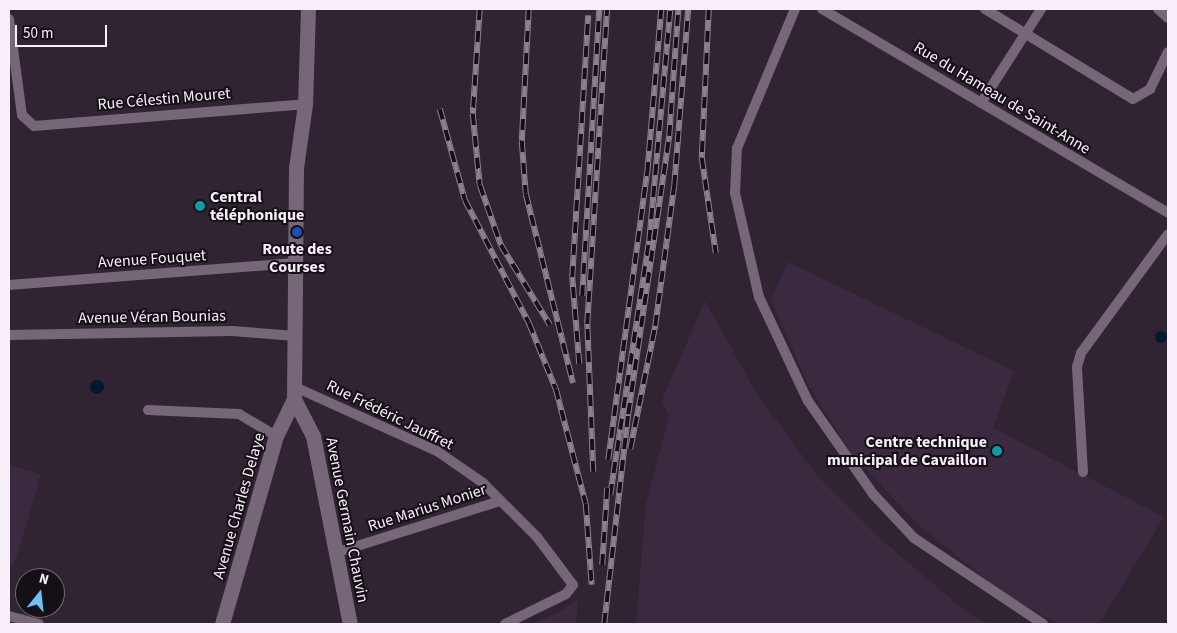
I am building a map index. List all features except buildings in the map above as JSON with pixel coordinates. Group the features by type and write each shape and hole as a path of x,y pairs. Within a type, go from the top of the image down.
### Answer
{"street":[{"path":"295,393 296,168 305,104 308,9"},
{"path":"795,9 737,148 735,193 759,297 808,400 873,494 914,538 1042,624"},
{"name":"Rue du Hameau de Saint-Anne","path":"822,9 1168,213"},
{"path":"985,9 1133,99 1150,89 1168,52"},
{"path":"981,103 1041,9"},
{"path":"1158,9 1168,18"},
{"name":"Rue Célestin Mouret","path":"9,19 27,122 34,126 153,113 305,104"},
{"path":"1083,472 1077,367 1080,353 1168,234"},
{"name":"Avenue Fouquet","path":"9,286 297,263"},
{"name":"Avenue Véran Bounias","path":"9,335 232,331 296,336"},
{"name":"Avenue Germain Chauvin","path":"295,393 306,424 314,436 350,624"},
{"name":"Avenue Charles Delaye","path":"222,624 278,430 295,393"},
{"name":"Rue Frédéric Jauffret","path":"295,393 437,451 500,501 574,582 566,594 505,624"},
{"path":"148,410 239,414 278,430"},
{"name":"Avenue Germain Chauvin","path":"278,430 306,424"},
{"name":"Rue Marius Monier","path":"335,553 500,501"},
{"path":"9,616 39,624"}],"shaded area":[{"path":"788,262 1014,371 993,428 1164,517 1099,624 1059,624 1008,597 918,525 850,452 808,384 771,300"},
{"path":"705,301 757,394 818,477 877,536 969,614 989,624 636,624 646,504 669,417 662,400"},
{"path":"9,465 41,474 14,566 9,564"},
{"path":"578,598 576,624 532,624 562,611"}],"water":[{"path":"1159,331 1163,331 1167,337 1163,343 1159,343 1155,339 1155,335"},
{"path":"94,380 100,380 104,387 100,394 94,394 90,390 90,384"}],"railway":[{"path":"480,9 473,114 480,185 501,245 550,325"},
{"path":"529,9 522,141 526,194 573,383"},
{"path":"582,296 599,9"},
{"path":"593,472 587,324 607,9"},
{"path":"608,460 647,173 661,9"},
{"path":"610,495 649,241 670,9"},
{"path":"604,624 628,414 669,136 678,9"},
{"path":"630,449 655,326 674,186 688,9"},
{"path":"709,9 702,158 716,253"},
{"path":"579,364 572,277 588,15"},
{"path":"440,109 465,200 529,323 556,389 586,504 592,585"},
{"path":"602,565 607,488"}],"place":[{"name":"Central téléphonique","path":"200,206"},
{"name":"Route des Courses","path":"297,232"},
{"name":"Centre technique municipal de Cavaillon","path":"997,451"}]}
